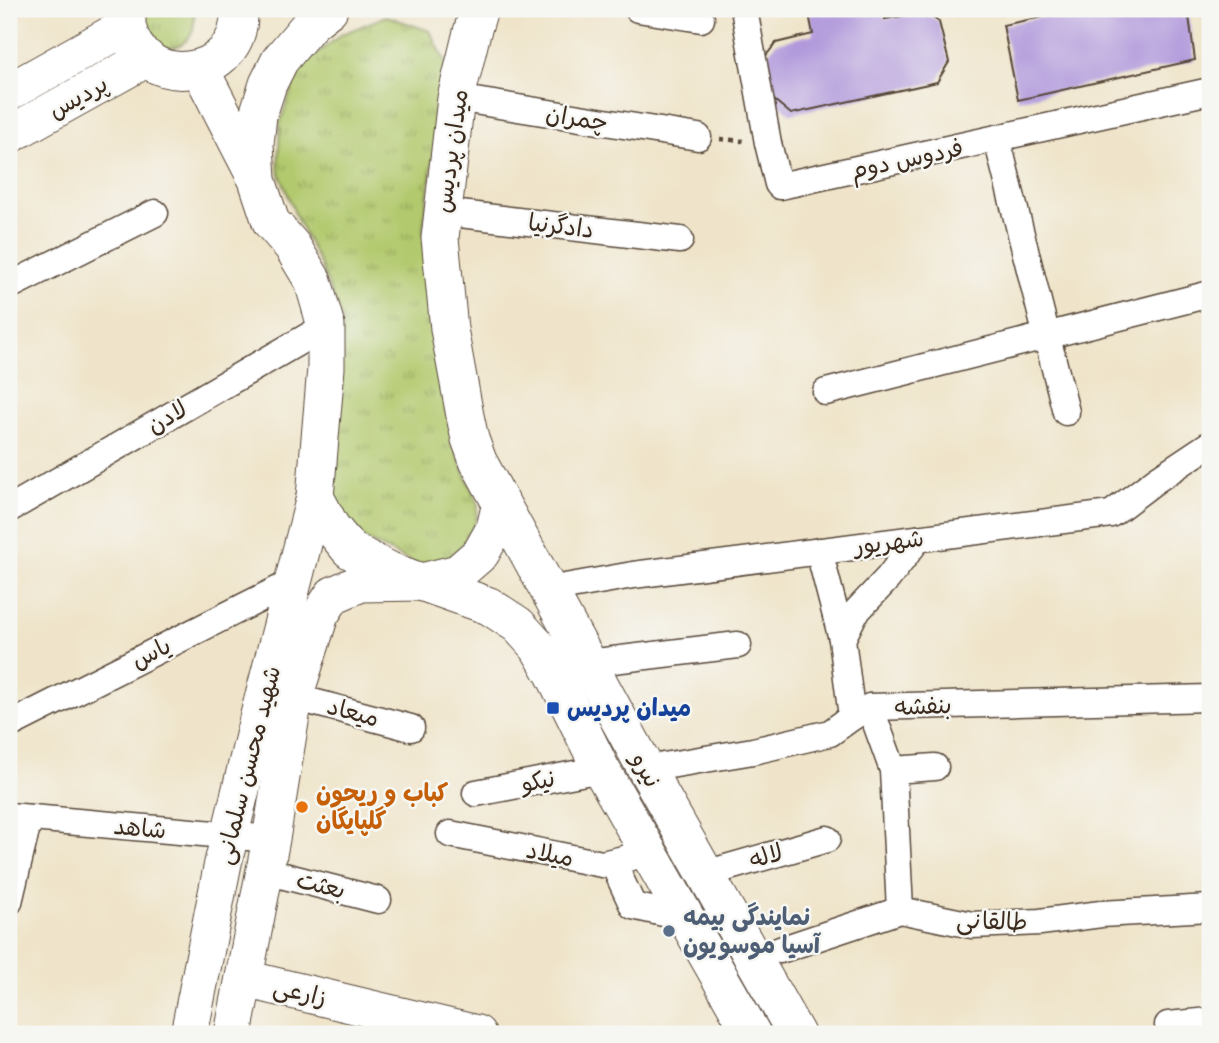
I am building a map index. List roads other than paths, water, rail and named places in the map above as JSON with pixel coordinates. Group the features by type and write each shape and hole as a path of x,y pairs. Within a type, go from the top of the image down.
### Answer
{"main road":[{"path":"127,18 135,44 147,58 163,68 181,71 200,69 216,60 230,47 238,30 239,9"},
{"path":"257,180 255,144 258,115 268,84 280,60 311,23 329,9"},
{"name":"میدان پردیس","path":"468,17 440,238 449,329 470,439 500,503"},
{"name":"پردیس","path":"9,92 127,18"},
{"name":"پردیس","path":"9,135 147,58"},
{"path":"200,69 257,180 271,222 292,246 313,281 320,302 326,326 326,368 315,497 331,527 351,550 390,571 422,582 458,573 481,553 495,528 500,503"},
{"name":"شهید محسن سلمانی","path":"189,1034 230,836 315,497"},
{"name":"نیرو","path":"500,503 796,1034"},
{"name":"نیرو","path":"422,582 489,606 518,625 538,647 601,769 752,1034"},
{"name":"شهید محسن سلمانی","path":"233,1034 268,855 294,697 320,615 333,595 361,583 422,582"},
{"path":"692,928 732,920"},
{"name":"زارعی","path":"244,979 477,1034"}],"street":[{"path":"638,9 701,19"},
{"name":"فردوس دوم","path":"744,9 768,144 778,184 783,186 1210,91"},
{"name":"چمران","path":"456,98 698,137"},
{"path":"997,139 1066,412"},
{"name":"دادگرنیا","path":"443,212 680,240"},
{"path":"11,279 155,213"},
{"path":"826,392 1210,293"},
{"name":"لادن","path":"9,509 326,326"},
{"name":"شهریور","path":"548,590 633,575 1111,514 1210,444"},
{"path":"842,639 855,613 888,578 918,538"},
{"path":"780,950 900,910 893,770 861,712 818,551"},
{"name":"یاس","path":"9,724 293,582"},
{"path":"588,663 737,645"},
{"name":"میعاد","path":"294,697 411,727"},
{"name":"بنفشه","path":"646,769 753,751 830,733 861,712 1210,698"},
{"path":"893,770 934,767"},
{"name":"نیکو","path":"475,793 601,769"},
{"path":"9,902 19,817"},
{"name":"شاهد","path":"19,817 230,836 268,855"},
{"name":"میلاد","path":"450,834 602,864 649,853"},
{"name":"لاله","path":"705,874 827,839"},
{"name":"بعثت","path":"268,855 378,900"},
{"path":"613,863 633,906 692,928"},
{"name":"طالقانی","path":"900,910 972,925 1210,908"},
{"path":"1168,1025 1210,1021"}],"place":[{"name":"میدان پردیس","path":"553,708"},
{"name":"کباب و ریحون گلپایگان","path":"302,807"},
{"name":"نمایندگی بیمه آسیا موسویون","path":"669,931"}]}
